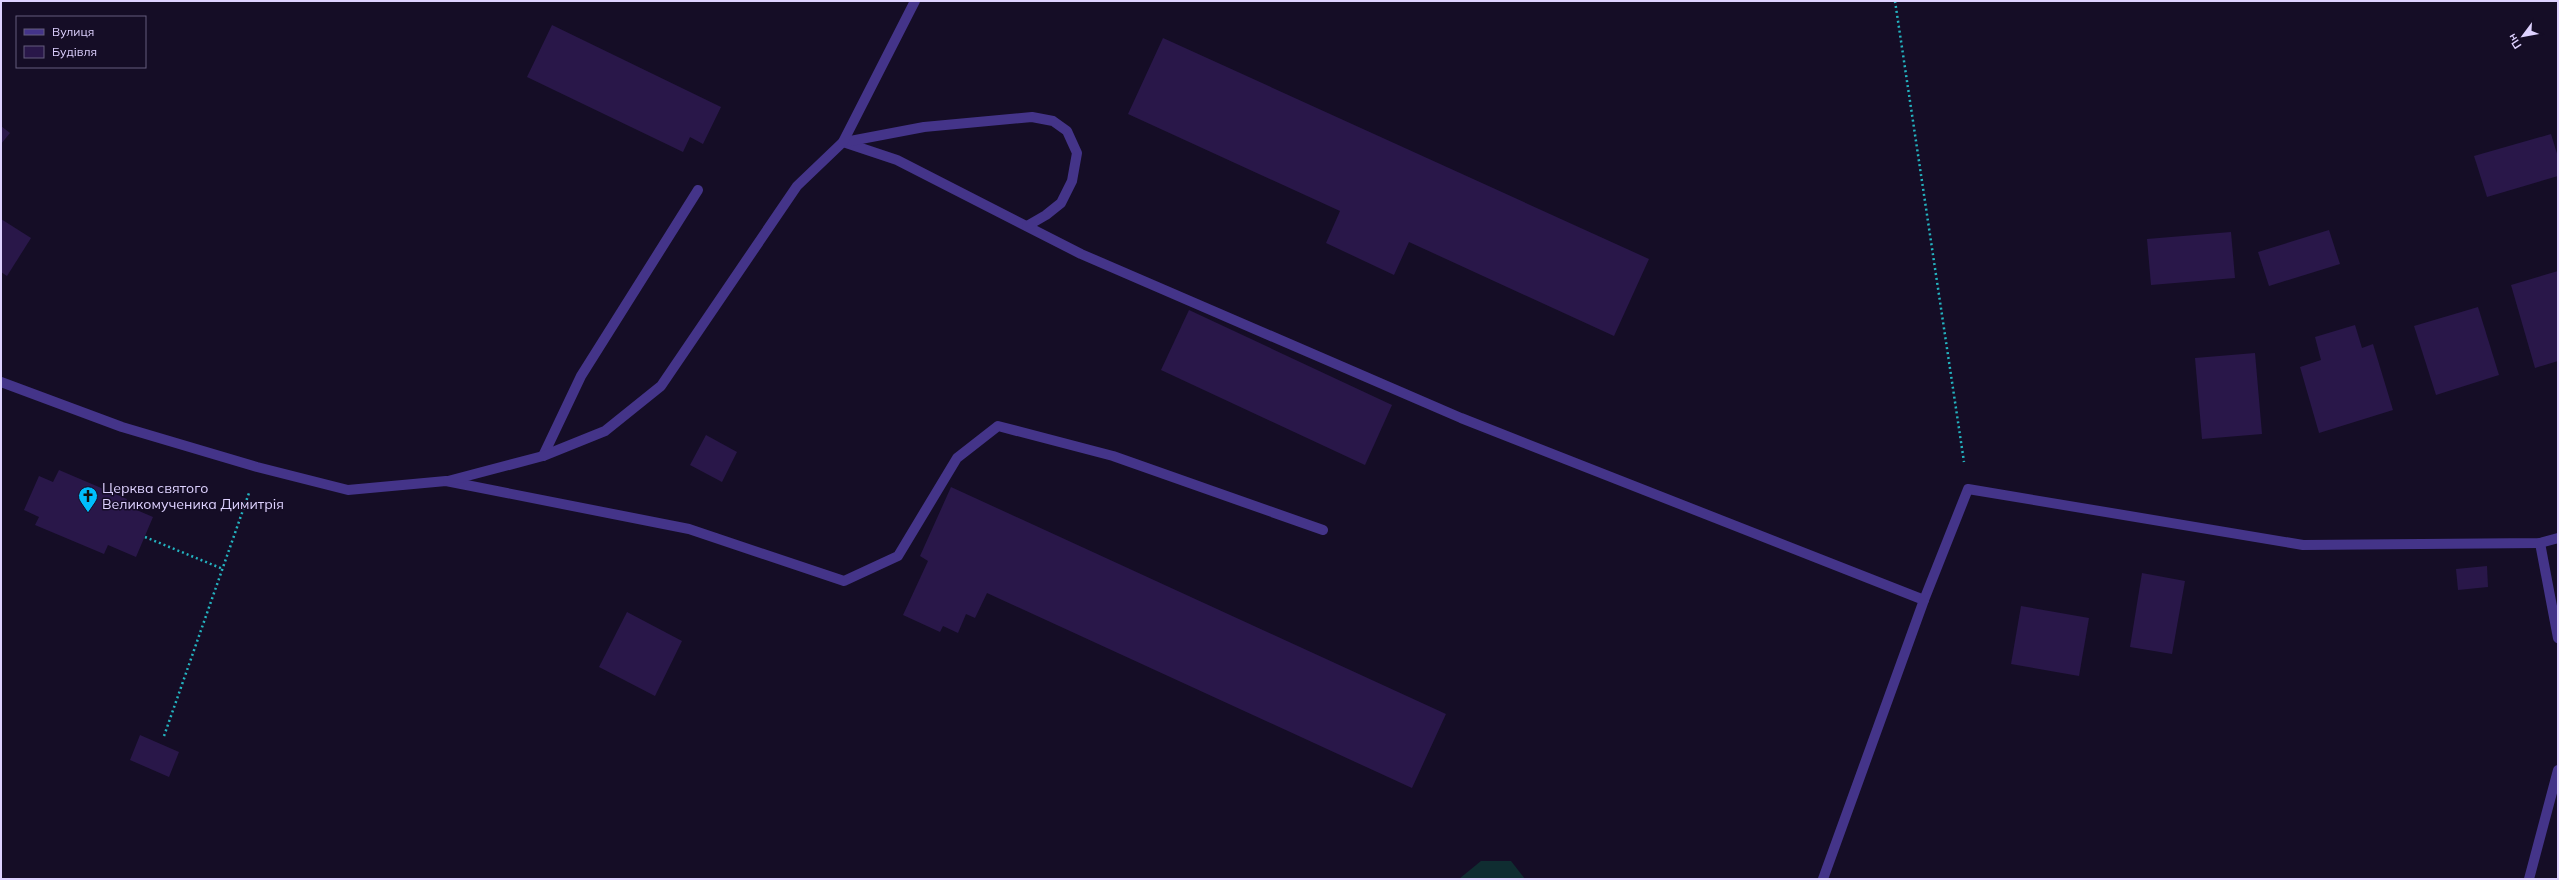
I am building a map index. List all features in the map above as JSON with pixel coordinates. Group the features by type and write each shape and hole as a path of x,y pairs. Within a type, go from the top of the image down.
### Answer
{"street":[{"path":"1,382 122,427 257,468 348,490 446,481 543,456 605,431 661,386 797,186 843,142 915,1"},
{"path":"843,142 924,127 1032,117 1054,121 1067,131 1077,153 1072,182 1061,203 1046,215 1027,226"},
{"path":"843,142 897,160 1081,254 1461,418 1924,600"},
{"path":"543,456 580,376 698,190"},
{"path":"446,481 689,528 844,581 898,556 957,458 998,426 1113,456 1323,530"},
{"path":"1823,879 1924,600 1968,489 2303,545 2540,543 2558,538"},
{"path":"2540,543 2558,638"},
{"path":"2530,879 2558,770"}],"path":[{"path":"1895,1 1968,489"},
{"path":"164,736 257,468"},
{"path":"144,537 223,569"}],"green space":[{"path":"1481,861 1511,861 1525,879 1459,879"}],"building":[{"path":"552,25 721,107 703,144 690,137 683,152 527,77"},
{"path":"1163,38 1649,259 1614,336 1409,242 1394,275 1326,243 1340,211 1128,114"},
{"path":"1,126 10,133 1,144"},
{"path":"2551,134 2558,157 2558,176 2487,197 2474,156"},
{"path":"1,219 31,238 7,276 1,272"},
{"path":"2329,230 2340,264 2269,286 2258,252"},
{"path":"2231,232 2235,278 2151,285 2147,239"},
{"path":"2558,271 2558,361 2535,368 2511,285"},
{"path":"2478,307 2499,375 2436,395 2414,326"},
{"path":"1189,310 1392,405 1365,465 1161,370"},
{"path":"2355,325 2362,348 2373,344 2393,410 2319,433 2300,367 2321,360 2315,337"},
{"path":"2255,353 2262,434 2202,439 2195,358"},
{"path":"706,435 737,452 722,482 690,465"},
{"name":"Церква святого Великомученика Димитрія","path":"59,470 127,499 125,505 153,517 136,557 108,545 104,554 35,525 39,517 24,510 39,476 53,482"},
{"path":"951,487 1446,714 1412,788 987,593 975,618 966,614 958,633 943,626 940,632 903,615 928,561 920,556"},
{"path":"2487,566 2488,587 2458,590 2456,569"},
{"path":"2142,573 2185,581 2172,654 2130,647"},
{"path":"2021,606 2089,618 2079,676 2011,664"},
{"path":"627,612 682,641 655,696 599,667"},
{"path":"140,735 179,752 169,777 130,760"}],"place":[{"name":"Церква святого Великомученика Димитрія","path":"88,513"}]}
